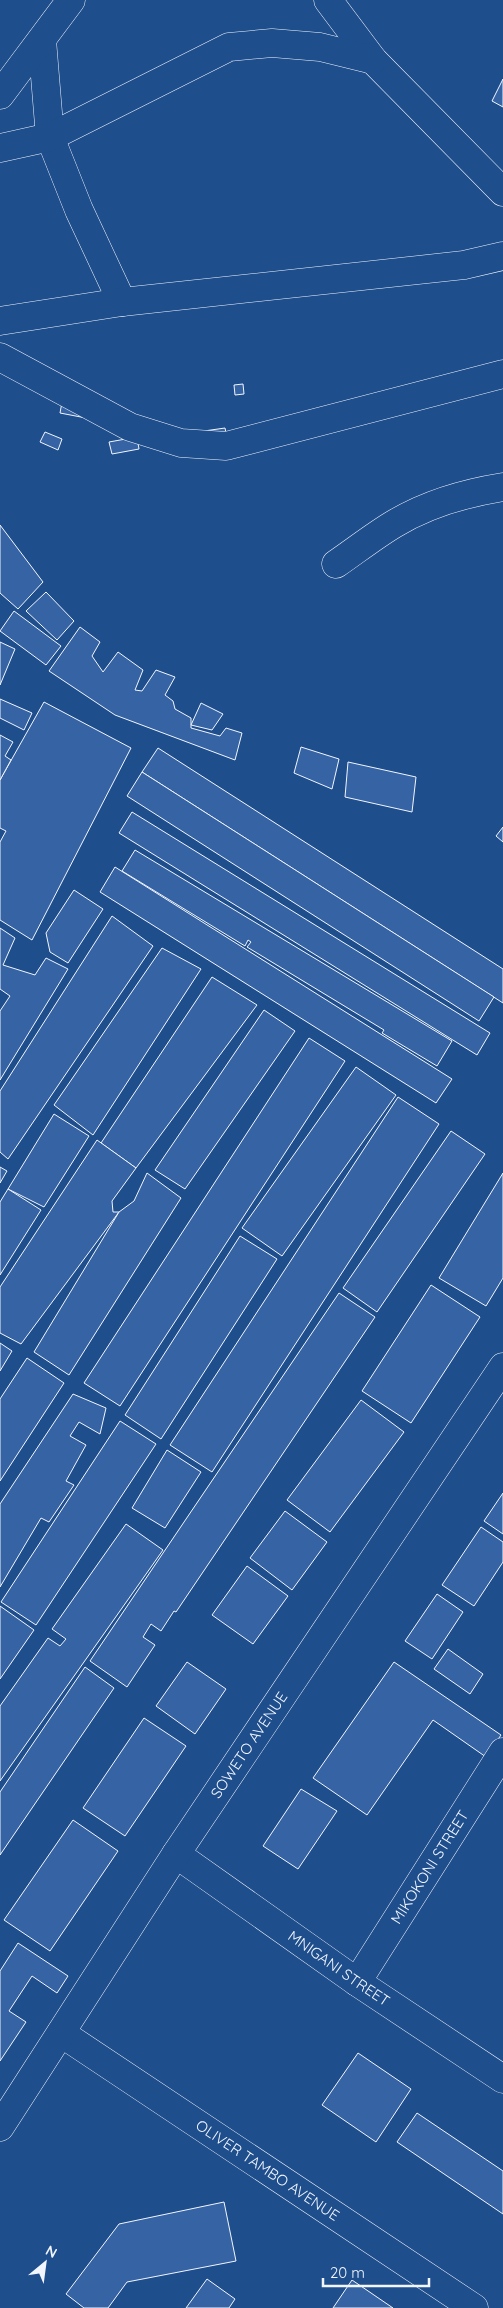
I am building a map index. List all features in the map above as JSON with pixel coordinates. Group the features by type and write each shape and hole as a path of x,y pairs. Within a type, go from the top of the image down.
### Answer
{"street":[{"path":"0,96 71,0"},
{"path":"328,0 373,60 503,192"},
{"path":"42,40 50,137 79,210 122,302"},
{"path":"0,148 50,137 229,48 272,43 320,47 373,60"},
{"path":"0,321 122,302 464,265 503,256"},
{"path":"0,357 130,427 181,444 226,446 503,374"},
{"path":"336,564 394,524 438,503 503,487"},
{"name":"SOWETO AVENUE","path":"0,2127 176,1854 503,1367"},
{"name":"MIKOKONI STREET","path":"357,1982 503,1752"},
{"name":"MNIGANI STREET","path":"176,1854 357,1982 503,2079"},
{"name":"OLIVER TAMBO AVENUE","path":"61,2033 474,2308"}],"building":[{"path":"503,79 503,107 492,101"},
{"path":"243,384 244,394 235,395 234,385"},
{"path":"62,402 86,418 60,413"},
{"path":"225,428 227,438 204,431"},
{"path":"45,432 62,439 58,450 40,442"},
{"path":"137,437 139,449 112,454 109,442"},
{"path":"0,525 43,582 18,609 0,593"},
{"path":"46,592 74,621 57,640 26,611"},
{"path":"14,611 61,646 46,665 0,631"},
{"path":"80,627 100,642 92,656 103,672 118,652 143,670 135,690 142,691 156,670 175,677 165,695 173,701 175,709 191,718 191,728 220,736 226,728 242,733 235,760 115,715 49,671"},
{"path":"0,642 15,649 0,685"},
{"path":"0,699 32,713 24,730 0,718"},
{"path":"44,702 131,748 32,940 0,920 0,842 6,831 0,828 0,780"},
{"path":"201,703 223,714 212,730 191,725"},
{"path":"0,735 13,742 5,756 11,760 0,780"},
{"path":"301,747 339,759 332,789 294,773"},
{"path":"158,748 503,969 503,1003 142,772"},
{"path":"348,762 416,777 412,812 345,797"},
{"path":"142,772 494,997 479,1021 127,796"},
{"path":"132,812 490,1033 477,1055 119,833"},
{"path":"503,827 503,842 496,836"},
{"path":"135,850 452,1041 437,1066 382,1033 384,1030 247,947 251,942 248,940 245,946 122,871"},
{"path":"115,867 452,1079 436,1103 100,892"},
{"path":"74,890 103,909 68,963 50,952 46,933"},
{"path":"112,916 153,946 8,1159 0,1152 0,1091"},
{"path":"0,928 15,938 3,965 35,975 46,958 68,969 0,1080 0,1011 10,996 0,989"},
{"path":"162,948 201,969 93,1135 54,1105"},
{"path":"212,977 257,1005 136,1168 101,1143"},
{"path":"264,1010 295,1031 185,1189 155,1170"},
{"path":"309,1038 345,1061 120,1406 84,1383"},
{"path":"356,1067 396,1095 282,1256 242,1228"},
{"path":"398,1097 439,1124 212,1472 170,1445"},
{"path":"54,1114 89,1136 44,1207 8,1189"},
{"path":"451,1131 485,1154 377,1312 343,1288"},
{"path":"97,1140 136,1168 112,1201 113,1212 119,1212 21,1344 0,1333 0,1287"},
{"path":"0,1167 7,1171 0,1183"},
{"path":"147,1173 181,1198 69,1375 34,1352 119,1212 134,1201"},
{"path":"503,1173 503,1278 486,1306 439,1278"},
{"path":"8,1189 41,1210 0,1275 0,1202"},
{"path":"240,1236 277,1259 161,1439 125,1415"},
{"path":"431,1285 480,1317 411,1423 362,1391"},
{"path":"339,1293 375,1317 176,1612 174,1611 161,1631 151,1624 143,1637 155,1645 127,1687 90,1661"},
{"path":"0,1343 12,1351 0,1371"},
{"path":"27,1358 64,1383 0,1481 0,1399"},
{"path":"73,1394 106,1408 100,1434 79,1422 70,1436 86,1445 66,1481 74,1485 49,1522 41,1518 0,1587 0,1504"},
{"path":"361,1400 404,1432 330,1532 287,1500"},
{"path":"120,1421 156,1444 36,1625 1,1602"},
{"path":"167,1450 201,1472 165,1528 132,1508"},
{"path":"503,1493 503,1534 484,1521"},
{"path":"285,1511 327,1542 292,1590 250,1558"},
{"path":"126,1524 163,1550 0,1781 0,1706 48,1638 60,1646 66,1639 52,1629"},
{"path":"481,1527 503,1542 503,1562 474,1606 442,1585"},
{"path":"247,1566 288,1596 253,1644 212,1615"},
{"path":"437,1594 463,1612 432,1659 405,1641"},
{"path":"0,1606 34,1630 0,1679"},
{"path":"448,1649 483,1674 470,1694 434,1669"},
{"path":"187,1662 226,1689 195,1734 156,1706"},
{"path":"394,1662 501,1735 486,1757 433,1720 367,1815 313,1778"},
{"path":"85,1667 114,1688 0,1855 0,1792"},
{"path":"144,1718 186,1746 125,1836 83,1808"},
{"path":"301,1789 337,1811 298,1869 263,1846"},
{"path":"73,1820 118,1851 50,1951 4,1920"},
{"path":"18,1943 68,1976 57,1993 32,1976 9,2011 26,2022 0,2061 0,1971"},
{"path":"358,2053 411,2089 376,2142 322,2105"},
{"path":"417,2113 503,2171 503,2214 397,2142"},
{"path":"224,2202 236,2261 127,2282 108,2308 84,2308 66,2294 119,2224"},
{"path":"207,2279 235,2299 229,2308 186,2308"},
{"path":"352,2280 393,2308 333,2308"}]}
